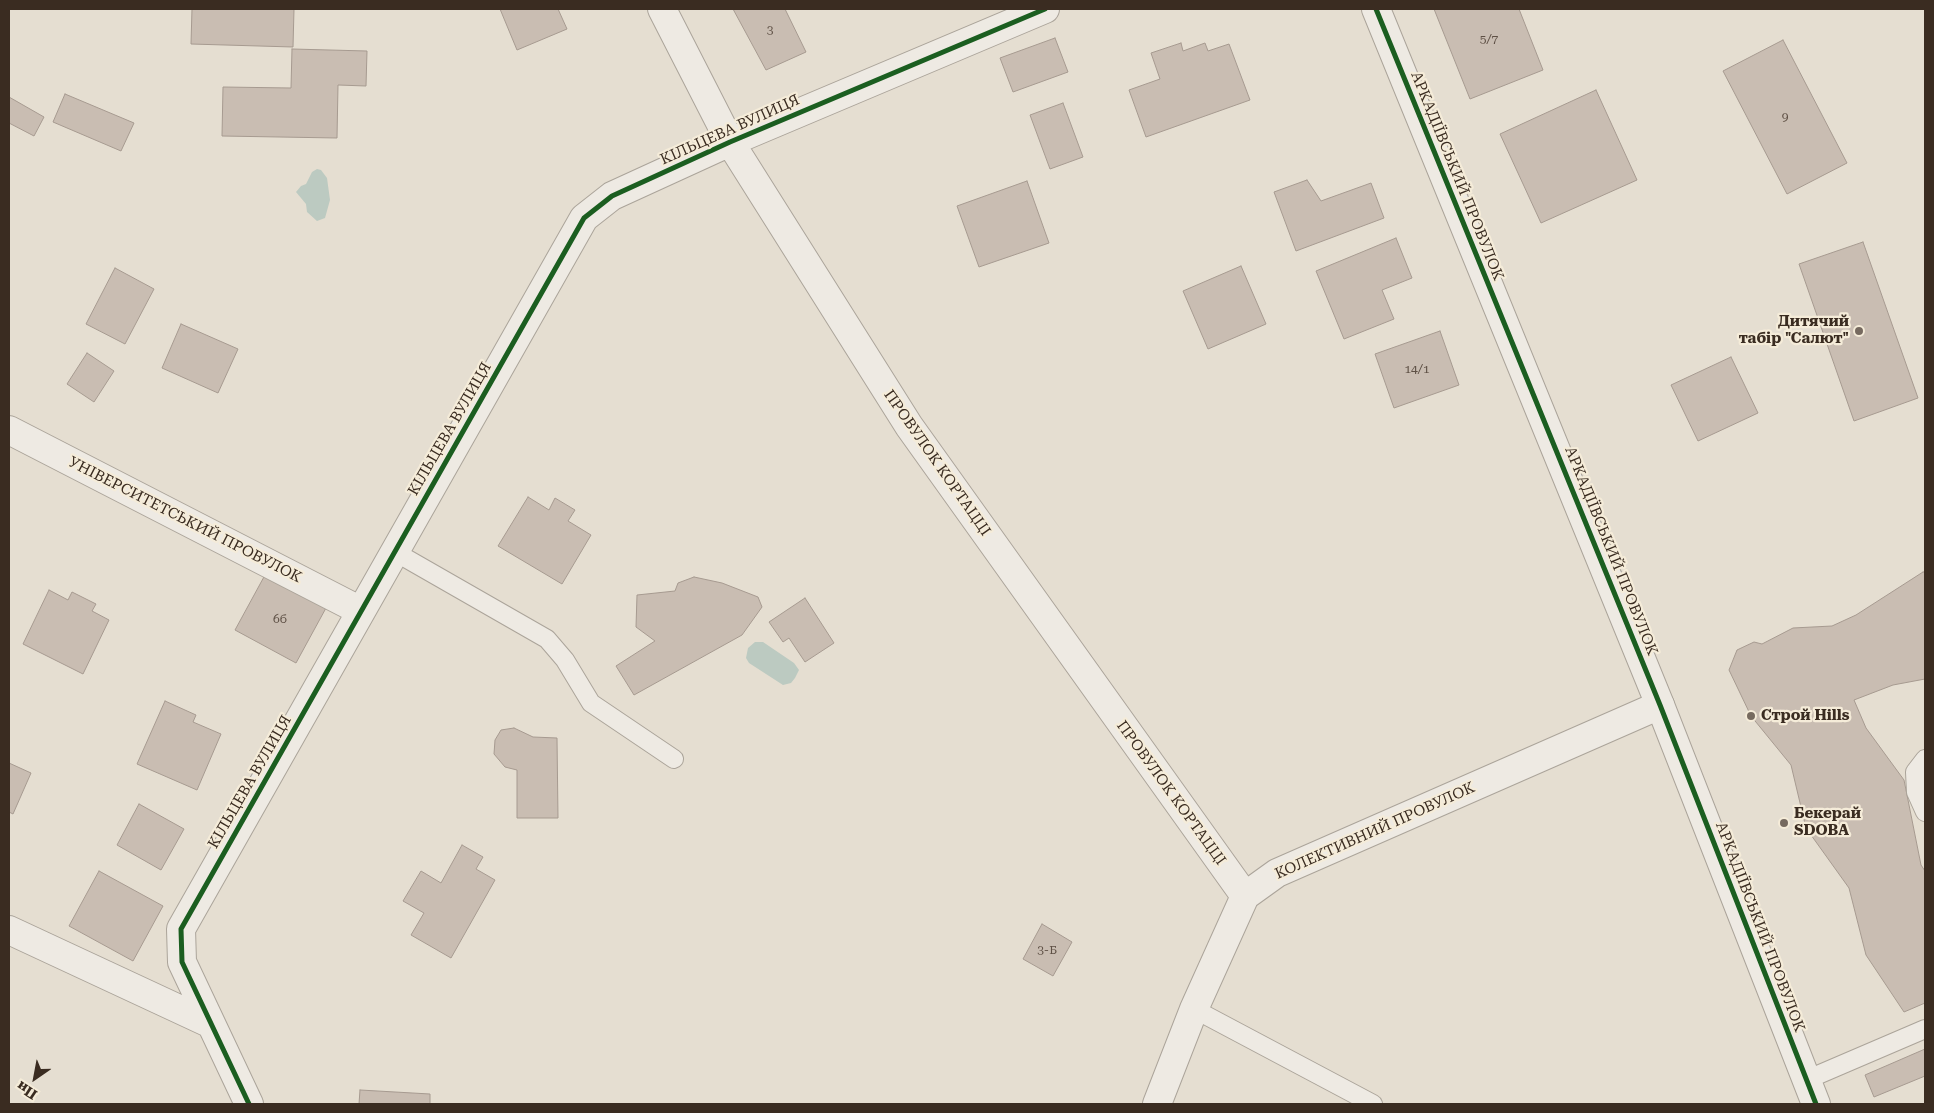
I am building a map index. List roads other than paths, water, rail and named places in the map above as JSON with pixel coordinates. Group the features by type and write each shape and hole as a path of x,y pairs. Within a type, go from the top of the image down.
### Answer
{"street":[{"name":"ПРОВУЛОК КОРТАЦЦІ","path":"662,9 730,142 909,426 1245,896"},
{"name":"КІЛЬЦЕВА ВУЛИЦЯ","path":"249,1104 182,962 181,929 584,218 612,196 730,142 1045,9"},
{"name":"АРКАДІЇВСЬКИЙ ПРОВУЛОК","path":"1376,9 1660,705 1811,1092"},
{"name":"УНІВЕРСИТЕТСЬКИЙ ПРОВУЛОК","path":"9,430 361,611"},
{"name":"КОЛЕКТИВНИЙ ПРОВУЛОК","path":"1245,896 1277,873 1660,705"},
{"path":"1157,1104 1194,1009 1245,896"},
{"path":"9,930 211,1024"}],"lane":[{"path":"394,552 547,639 565,660 591,703 674,759"},
{"path":"1925,759 1915,772 1916,792 1925,812"},
{"path":"1194,1009 1373,1104"},
{"path":"1811,1092 1925,1029"}],"place":[{"name":"Дитячий табір \"Салют\"","path":"1859,331"},
{"name":"Строй Hills","path":"1751,716"},
{"name":"Бекерай SDOBA","path":"1784,823"}]}
